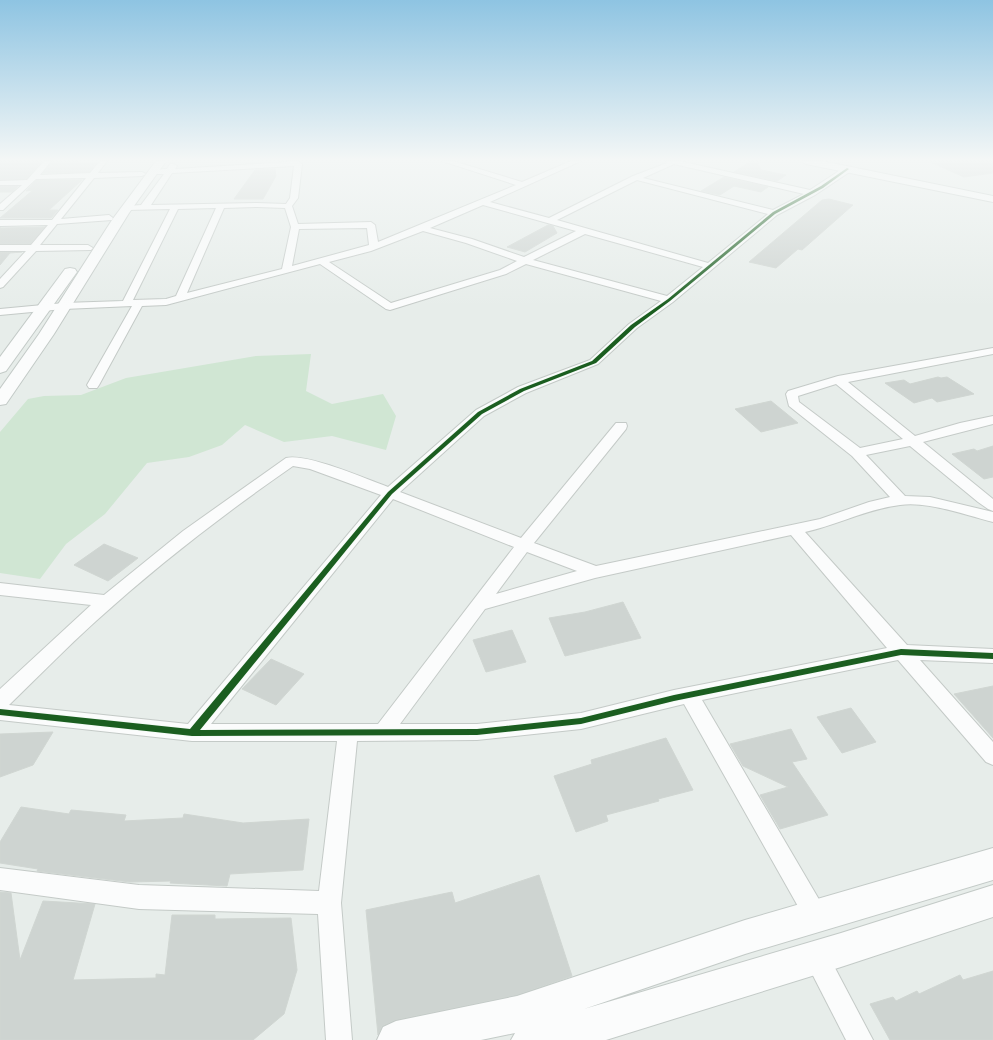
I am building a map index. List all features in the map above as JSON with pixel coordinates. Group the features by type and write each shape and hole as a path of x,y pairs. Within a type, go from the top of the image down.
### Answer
{"main road":[{"path":"0,368 109,218 117,210"},
{"path":"0,400 14,383 126,210"},
{"path":"396,1040 517,1014 745,938 993,864"},
{"path":"552,1038 816,958 993,901"}],"street":[{"path":"0,285 65,210"},
{"path":"127,303 174,210"},
{"path":"180,298 218,210"},
{"path":"286,270 295,227 289,210"},
{"path":"0,312 64,306 166,302 374,247 465,210"},
{"path":"509,210 709,266"},
{"path":"549,221 572,210"},
{"path":"760,210 774,213"},
{"path":"192,733 390,493 480,413 522,390 594,362 633,326 669,300 774,213 781,210"},
{"path":"0,223 55,222 109,218"},
{"path":"295,227 371,225 374,247"},
{"path":"422,228 469,241 526,261 669,300"},
{"path":"321,261 390,307 503,272 583,231"},
{"path":"0,248 88,248"},
{"path":"93,385 139,303"},
{"path":"901,500 857,453 793,403 792,394 838,380 993,351"},
{"path":"838,380 936,459 967,487 993,506"},
{"path":"857,453 913,441 965,426 993,420"},
{"path":"382,732 524,545 621,426"},
{"path":"0,701 89,616 159,557 249,489 292,460 313,465 390,493 595,572"},
{"path":"478,605 595,572 823,523 874,505 901,500 930,502 993,517"},
{"path":"794,529 993,756"},
{"path":"0,589 107,601"},
{"path":"0,712 192,733 477,732 581,721 689,695 901,652 993,656"},
{"path":"689,695 816,916"},
{"path":"339,1040 329,903 348,732"},
{"path":"0,879 139,898 329,903"},
{"path":"816,958 860,1040"}],"green space":[{"path":"311,354 306,391 332,404 383,394 396,416 386,450 332,436 284,442 245,425 222,445 189,457 147,463 105,514 66,544 40,579 0,573 0,432 28,399 44,396 81,395 126,378 256,356"}],"building":[{"path":"10,210 58,210 51,218 0,218"},
{"path":"811,210 848,210 802,250 798,249 776,268 749,262"},
{"path":"548,225 553,226 557,233 525,252 507,247"},
{"path":"45,227 30,244 0,244 0,228"},
{"path":"0,252 22,252 10,253 0,265"},
{"path":"938,377 947,377 974,394 937,402 932,398 914,403 885,383 904,380 910,384"},
{"path":"771,401 798,423 761,432 735,409"},
{"path":"993,446 993,477 984,479 952,454 974,449 977,451"},
{"path":"104,544 138,558 108,581 74,565"},
{"path":"623,602 641,638 565,656 549,618 585,612"},
{"path":"512,630 526,662 486,672 473,640"},
{"path":"271,659 304,674 276,705 242,689"},
{"path":"993,686 993,738 954,694"},
{"path":"851,708 876,742 842,753 817,717"},
{"path":"791,729 807,759 792,762 828,815 780,829 760,795 788,787 743,766 730,744"},
{"path":"53,732 33,765 0,777 0,734"},
{"path":"666,738 693,790 606,815 608,821 576,832 554,776 592,764 591,760"},
{"path":"21,807 69,814 71,810 126,815 124,821 183,818 184,814 243,823 309,819 303,870 230,874 227,886 170,883 171,881 130,882 37,871 38,869 0,863 0,842"},
{"path":"539,875 572,976 517,995 396,1020 382,1026 378,1035 366,910 452,892 455,903"},
{"path":"0,892 11,893 20,960 43,901 95,904 73,980 156,978 156,974 165,975 172,915 215,915 215,919 291,918 297,970 284,1014 253,1040 0,1040"},
{"path":"993,971 993,1040 890,1040 870,1004 893,997 896,1001 917,991 919,994 960,975 963,980"}],"cycle path":[{"path":"192,733 390,493 480,413 522,390 594,362 633,326 669,300 774,213 780,210"},
{"path":"0,712 192,733 477,732 581,721 674,698 901,652 993,656"}]}
